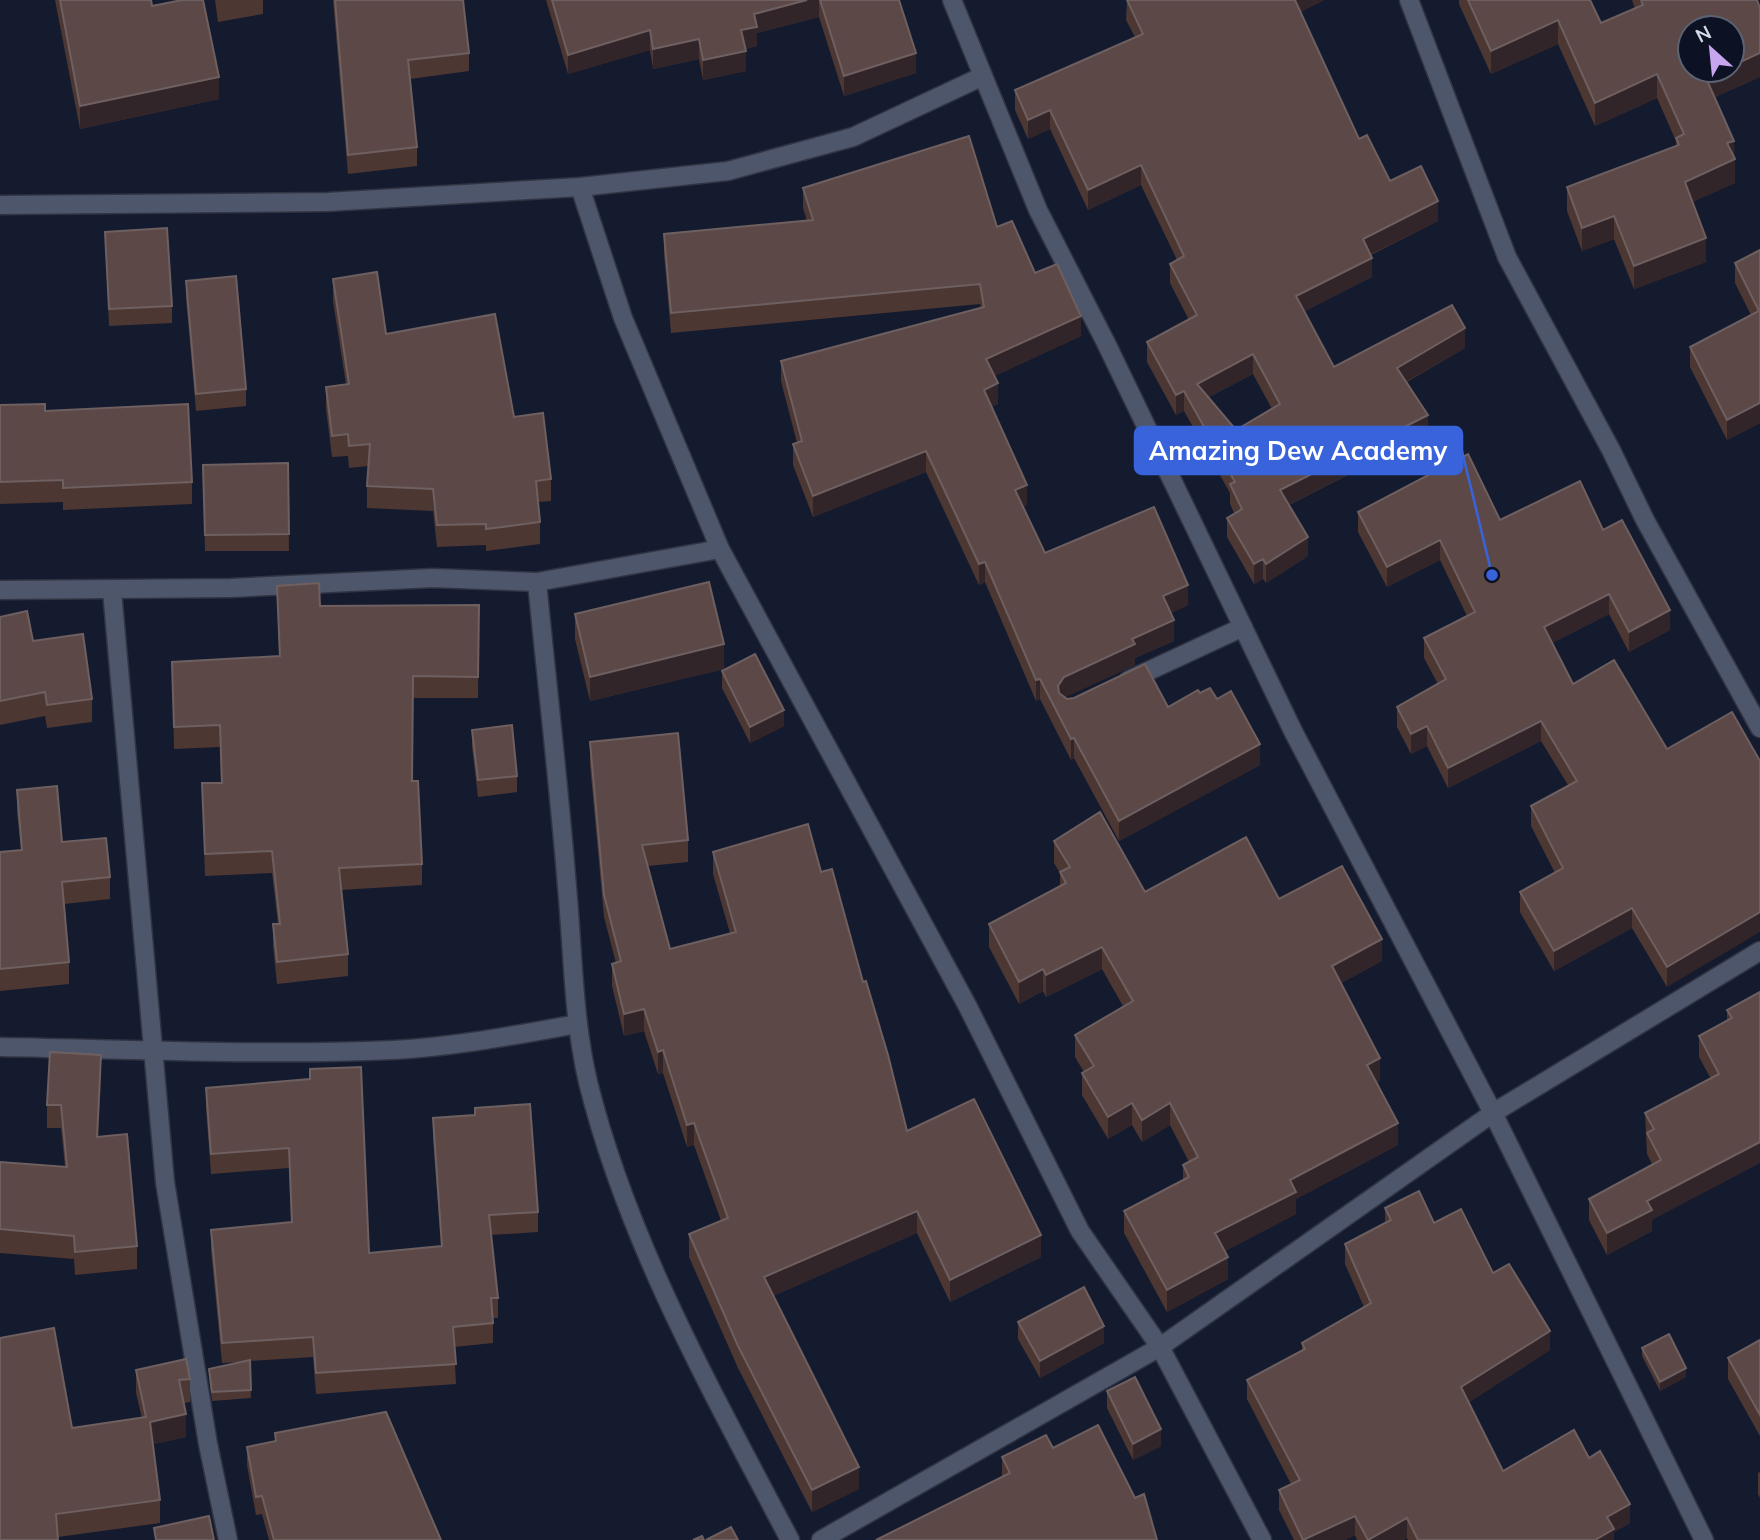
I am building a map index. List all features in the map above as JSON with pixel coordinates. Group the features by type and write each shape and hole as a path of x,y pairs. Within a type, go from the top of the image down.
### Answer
{"street":[{"path":"952,0 981,77 1038,210 1107,343 1293,731 1493,1114 1704,1540"},
{"path":"1409,0 1507,257 1611,450 1644,520 1760,728"},
{"path":"0,205 327,202 580,187 728,171 841,140 981,77"},
{"path":"580,187 624,318 720,549 967,1005 1080,1231 1160,1347 1262,1540"},
{"path":"0,590 112,590 433,578 537,582 720,549"},
{"path":"537,582 567,887 577,1024 589,1083 619,1181 679,1327 790,1540"},
{"path":"112,590 165,1182 208,1444 228,1540"},
{"path":"1118,685 1243,627"},
{"path":"821,1540 1160,1347 1493,1114 1760,951"},
{"path":"0,1047 231,1053 395,1050 507,1037 577,1024"}],"building":[{"path":"60,0 151,0 152,6 182,0 203,0 219,77 80,106"},
{"path":"335,0 463,0 469,53 408,60 417,147 348,155"},
{"path":"552,0 807,0 754,14 757,27 741,30 746,51 703,60 699,39 653,49 650,30 568,55"},
{"path":"820,0 899,0 916,53 844,76"},
{"path":"1127,0 1295,0 1359,139 1367,135 1390,181 1421,166 1438,201 1363,239 1372,258 1296,296 1334,367 1452,305 1465,328 1397,368 1428,415 1280,490 1308,537 1266,564 1263,559 1254,564 1227,518 1242,509 1230,484 1235,482 1184,391 1176,395 1147,342 1197,315 1170,264 1184,256 1141,165 1088,190 1050,110 1028,120 1015,90 1143,34","holes":["1253,354 1280,404 1236,430 1197,384"]},
{"path":"1468,0 1590,0 1601,23 1643,5 1641,0 1757,0 1760,8 1760,53 1746,60 1746,14 1676,14 1676,84 1709,84 1734,141 1727,143 1735,159 1685,182 1706,238 1634,266 1614,216 1582,228 1567,187 1679,145 1676,138 1684,134 1657,74 1595,103 1558,20 1491,51"},
{"path":"969,136 997,227 1012,221 1035,273 1057,264 1081,316 986,359 998,383 984,390 1027,485 1015,490 1045,553 1154,507 1188,585 1163,596 1174,620 1132,639 1135,644 1064,677 1058,686 1059,693 1067,699 1074,698 1145,664 1168,707 1198,690 1200,693 1210,688 1217,699 1231,691 1260,744 1119,821 1040,679 1036,680 985,562 979,564 926,451 813,496 793,444 802,441 781,361 984,307 980,284 671,313 664,234 813,220 803,188"},
{"path":"167,228 172,306 109,309 105,232"},
{"path":"1760,250 1760,403 1727,420 1690,347 1759,311 1735,263"},
{"path":"377,272 386,334 495,314 514,417 543,413 551,479 536,481 540,522 486,529 486,524 437,525 433,489 367,486 370,444 349,446 348,434 332,436 326,387 349,384 333,279"},
{"path":"236,276 246,389 196,394 186,281"},
{"path":"45,404 45,411 188,404 192,482 63,488 63,480 0,482 0,405"},
{"path":"1468,454 1500,520 1580,481 1603,530 1622,520 1670,610 1629,632 1609,594 1544,627 1573,684 1614,660 1667,749 1732,712 1760,761 1760,912 1667,967 1632,908 1554,951 1520,892 1563,868 1531,806 1577,781 1541,721 1448,768 1427,726 1411,734 1397,707 1446,679 1424,638 1475,612 1440,540 1387,567 1358,512"},
{"path":"288,463 289,534 205,535 203,465"},
{"path":"709,582 724,644 590,677 575,614"},
{"path":"319,583 320,606 479,605 478,677 413,676 412,781 418,781 422,864 339,868 348,954 277,962 273,924 280,924 272,851 205,854 202,783 222,783 220,725 174,727 172,662 280,656 277,586"},
{"path":"27,611 33,641 83,634 92,699 47,705 45,692 0,701 0,617"},
{"path":"755,654 784,710 750,727 722,671"},
{"path":"512,725 517,776 478,780 472,730"},
{"path":"678,733 688,840 642,845 670,949 736,932 713,852 808,824 821,872 832,869 863,982 866,981 888,1055 907,1131 974,1099 1041,1235 950,1280 917,1211 764,1277 859,1467 812,1490 738,1346 689,1234 728,1218 694,1123 687,1125 663,1050 658,1052 644,1009 624,1014 612,964 621,961 604,895 590,742"},
{"path":"57,786 62,842 106,838 110,877 62,882 69,962 0,969 0,852 22,850 17,790"},
{"path":"1100,812 1145,892 1246,837 1279,899 1342,866 1382,939 1332,966 1380,1058 1367,1065 1398,1123 1290,1180 1296,1192 1215,1233 1228,1257 1167,1290 1124,1211 1189,1177 1183,1165 1198,1157 1170,1103 1142,1120 1132,1103 1108,1117 1082,1073 1094,1066 1075,1035 1133,1001 1102,947 1046,975 1043,969 1019,982 989,924 1066,883 1060,872 1070,867 1054,841"},
{"path":"1760,992 1760,1142 1647,1201 1652,1210 1607,1233 1589,1199 1661,1160 1647,1133 1654,1129 1645,1113 1719,1074 1699,1036 1732,1018 1727,1010"},
{"path":"50,1052 101,1055 97,1137 127,1134 137,1246 75,1252 74,1236 0,1229 0,1162 67,1167 61,1105 47,1105"},
{"path":"361,1067 369,1253 442,1246 433,1118 475,1115 475,1108 530,1104 538,1212 489,1215 498,1298 491,1298 493,1323 453,1327 456,1364 316,1373 313,1337 222,1343 211,1230 292,1222 289,1148 211,1154 206,1088 310,1079 310,1069"},
{"path":"1419,1191 1434,1223 1461,1209 1493,1273 1509,1264 1550,1331 1461,1387 1503,1471 1574,1430 1589,1458 1600,1451 1630,1504 1607,1517 1614,1529 1595,1540 1418,1540 1407,1518 1368,1540 1355,1516 1303,1540 1279,1490 1300,1480 1247,1380 1305,1349 1302,1343 1371,1303 1345,1244 1391,1220 1385,1208"},
{"path":"1084,1287 1104,1326 1040,1361 1018,1322"},
{"path":"54,1328 72,1428 146,1417 136,1370 186,1359 190,1379 179,1380 186,1414 150,1422 160,1500 56,1514 58,1540 0,1540 0,1338"},
{"path":"1669,1334 1686,1368 1660,1382 1642,1348"},
{"path":"1760,1340 1760,1415 1728,1358"},
{"path":"250,1360 251,1390 212,1392 209,1369"},
{"path":"1135,1377 1161,1429 1133,1444 1107,1391"},
{"path":"386,1412 441,1540 274,1540 262,1496 256,1497 247,1447 276,1441 275,1433"},
{"path":"1098,1425 1135,1498 1144,1494 1157,1540 876,1540 1010,1473 1002,1457 1046,1435 1053,1448"},
{"path":"209,1516 214,1540 156,1540 154,1528"},
{"path":"731,1527 738,1540 706,1540"}],"place":[{"name":"Amazing Dew Academy","path":"1492,575"}]}
